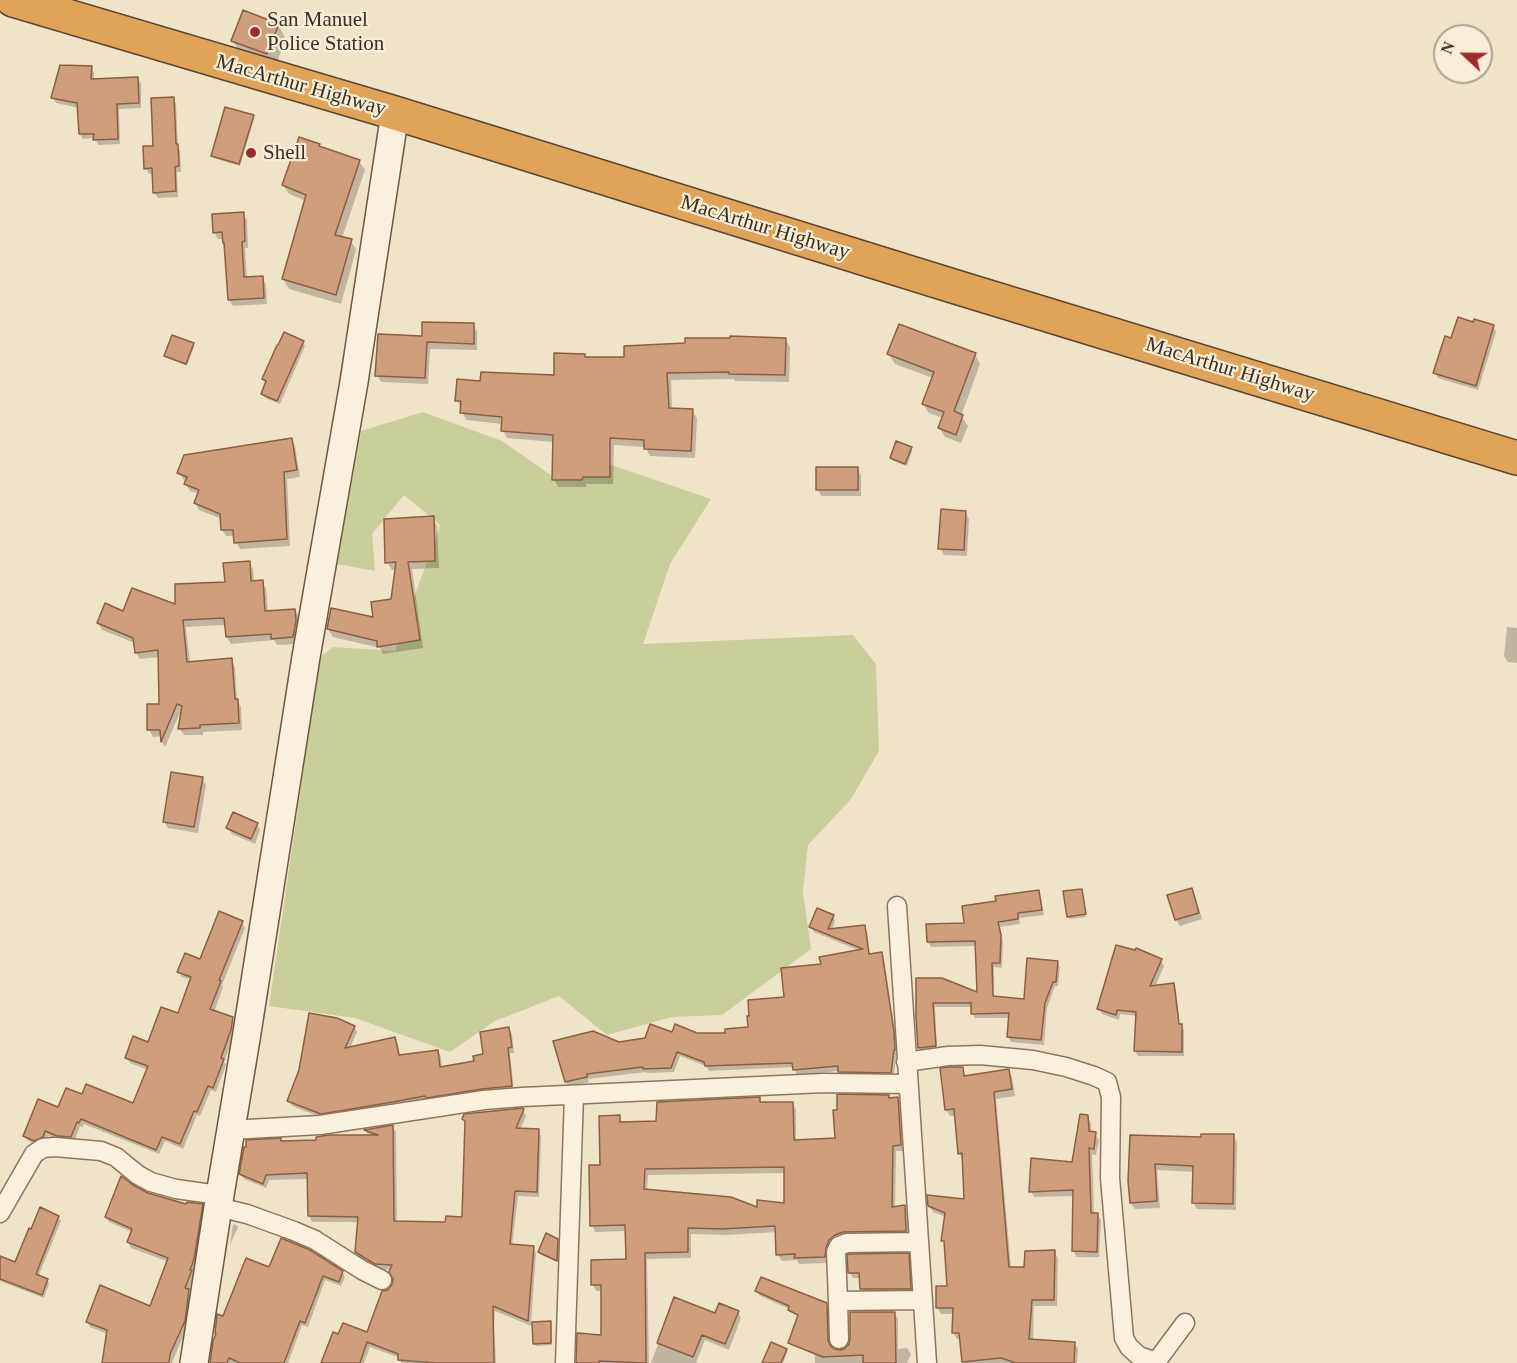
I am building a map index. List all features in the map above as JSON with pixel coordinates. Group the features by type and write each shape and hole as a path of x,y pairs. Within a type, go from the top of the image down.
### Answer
{"highway":[{"name":"MacArthur Highway","path":"13,0 395,113 1517,458"}],"main road":[{"path":"194,1363 306,657 354,382 395,113"}],"street":[{"path":"897,906 927,1363"},
{"path":"906,1062 948,1056 980,1055 1033,1060 1066,1067 1107,1082 1111,1097 1110,1178 1124,1338 1129,1347 1139,1356 1156,1362 1185,1323"},
{"path":"230,1130 320,1125 484,1100 522,1097 824,1083 908,1084"},
{"path":"565,1363 574,1095"},
{"path":"0,1214 34,1154 43,1148 101,1151 117,1157 138,1175 151,1182 219,1201 315,1240 382,1280"},
{"path":"839,1339 836,1252 839,1246 847,1243 919,1242"},
{"path":"838,1301 922,1300"}],"green space":[{"path":"423,412 502,441 555,478 600,461 711,499 670,564 643,644 853,635 876,664 879,751 851,799 808,845 803,892 811,949 722,1015 672,1017 607,1035 559,996 495,1021 450,1052 355,1018 269,1006 320,657 333,647 395,651 440,525 404,495 372,534 375,571 337,564 361,431"}],"building":[{"name":"San Manuel Police Station","path":"243,10 279,24 267,54 231,41"},
{"path":"60,65 92,66 91,79 138,77 139,103 117,104 118,139 93,140 94,134 79,134 77,103 51,98"},
{"path":"174,97 179,166 175,167 176,191 153,193 152,168 144,169 143,146 153,146 151,98"},
{"path":"225,107 254,115 239,164 211,156"},
{"path":"299,137 360,160 335,235 352,239 336,295 282,279 306,195 282,185"},
{"path":"244,212 245,241 242,242 244,277 263,276 264,298 228,300 222,232 213,233 212,214"},
{"path":"1458,317 1494,325 1476,386 1433,373 1445,336 1451,338"},
{"path":"422,322 474,323 474,344 427,342 425,378 375,376 378,334 422,336"},
{"path":"899,324 976,353 954,411 963,415 956,435 938,428 944,412 922,404 934,372 887,354"},
{"path":"284,332 304,341 277,401 261,394 266,381 262,379"},
{"path":"172,335 194,343 186,364 164,356"},
{"path":"730,336 786,338 785,375 729,374 729,372 667,373 669,408 693,409 691,451 644,449 644,440 610,438 610,477 552,480 553,435 501,431 502,417 460,413 461,401 455,401 457,379 480,381 481,372 554,375 554,353 585,354 585,357 624,357 624,346 685,343 685,338 730,338"},
{"path":"292,438 297,470 284,472 287,539 234,543 233,530 221,530 220,514 194,503 199,490 184,484 187,477 177,473 184,455"},
{"path":"896,441 912,447 905,464 890,458"},
{"path":"816,467 858,467 858,490 816,490"},
{"path":"941,509 966,511 964,550 938,549"},
{"path":"434,516 435,561 408,562 420,640 377,647 377,641 327,629 331,608 373,617 371,602 391,599 396,562 385,563 384,519"},
{"path":"250,561 251,581 263,580 265,611 295,609 296,621 293,637 271,639 271,634 226,637 224,618 183,620 187,662 232,658 239,723 200,725 200,728 178,729 182,706 177,704 161,742 160,730 147,730 147,704 159,704 158,650 135,653 133,638 97,623 105,603 123,611 132,588 175,604 175,584 225,582 223,563"},
{"path":"171,772 203,777 194,827 163,822"},
{"path":"233,812 258,823 251,839 226,828"},
{"path":"1192,888 1199,913 1175,920 1167,895"},
{"path":"1082,889 1086,914 1067,917 1063,891"},
{"path":"1039,890 1042,910 1018,913 1018,919 998,922 1001,935 1000,963 992,963 993,996 1024,999 1027,958 1058,961 1056,982 1053,982 1045,1003 1041,1040 1007,1037 1009,1013 971,1014 971,1003 933,1003 936,1046 918,1048 916,978 942,978 977,992 975,941 927,942 926,924 964,923 962,906 996,901 995,896"},
{"path":"817,908 834,915 828,929 865,925 869,954 882,952 894,1032 895,1050 891,1073 838,1072 838,1066 793,1070 792,1063 705,1066 704,1062 677,1052 671,1068 643,1069 643,1067 587,1074 587,1077 565,1082 553,1041 593,1031 619,1042 645,1038 650,1024 672,1032 675,1024 697,1033 725,1033 725,1029 748,1027 748,1000 784,997 781,968 821,964 819,957 863,949 809,927"},
{"path":"219,911 243,921 210,1009 233,1017 231,1030 221,1058 224,1059 213,1088 208,1086 180,1144 162,1137 156,1150 81,1119 79,1123 77,1122 71,1137 57,1136 45,1131 43,1137 34,1141 23,1136 38,1099 58,1107 66,1088 82,1094 86,1084 133,1103 148,1066 125,1058 133,1036 148,1042 161,1007 178,1013 191,977 177,972 185,953 200,959"},
{"path":"1116,945 1135,950 1136,948 1162,959 1150,986 1174,983 1179,1024 1182,1024 1182,1052 1134,1051 1136,1012 1117,1010 1116,1015 1097,1009"},
{"path":"309,1013 337,1018 355,1026 345,1048 395,1037 399,1055 438,1050 440,1067 474,1061 473,1056 483,1054 480,1032 509,1027 512,1047 508,1048 512,1086 426,1098 425,1096 321,1114 287,1101 299,1070"},
{"path":"963,1067 964,1076 1009,1069 1012,1089 994,1092 1009,1267 1024,1267 1025,1251 1055,1250 1054,1300 1032,1300 1029,1339 1075,1342 1074,1363 1016,1363 1001,1358 962,1362 959,1333 952,1333 953,1308 936,1308 936,1286 947,1286 944,1241 941,1241 945,1213 928,1206 927,1195 964,1199 962,1153 958,1154 954,1109 945,1110 940,1068"},
{"path":"837,1094 898,1097 901,1145 893,1146 892,1207 905,1205 906,1231 843,1232 829,1240 825,1257 794,1258 795,1254 776,1255 775,1226 688,1228 688,1252 645,1253 646,1363 599,1361 599,1363 576,1363 577,1333 601,1335 601,1285 591,1285 591,1260 626,1259 625,1225 590,1226 589,1165 600,1165 599,1116 620,1115 620,1122 656,1121 657,1102 760,1097 760,1102 793,1102 794,1140 835,1138 833,1110 837,1110","holes":["784,1167 784,1203 757,1200 757,1207 731,1197 644,1189 645,1169"]},
{"path":"523,1108 516,1128 539,1129 537,1192 515,1191 510,1244 534,1246 528,1321 493,1306 494,1363 436,1363 398,1360 398,1354 367,1342 360,1363 321,1363 333,1332 338,1334 343,1323 367,1332 382,1291 388,1290 392,1284 393,1279 389,1272 392,1265 375,1264 355,1252 358,1217 308,1216 307,1173 266,1175 263,1184 239,1174 246,1140 281,1138 281,1141 316,1140 316,1137 328,1135 378,1135 364,1130 393,1125 394,1221 445,1222 446,1216 462,1217 465,1121 462,1119 464,1114"},
{"path":"1080,1114 1088,1115 1089,1131 1096,1132 1094,1149 1089,1148 1091,1213 1098,1213 1097,1252 1072,1251 1073,1190 1029,1192 1031,1158 1072,1162"},
{"path":"1201,1134 1234,1134 1233,1204 1192,1203 1193,1166 1155,1164 1157,1201 1130,1203 1128,1181 1130,1135 1201,1137"},
{"path":"121,1176 148,1193 186,1204 187,1202 203,1204 190,1270 192,1270 185,1288 189,1289 185,1321 170,1354 169,1363 102,1363 107,1330 86,1322 100,1285 150,1306 168,1258 127,1242 132,1229 105,1217"},
{"path":"40,1207 59,1216 36,1274 48,1279 42,1295 0,1279 0,1256 15,1262"},
{"path":"546,1233 558,1239 557,1261 538,1252"},
{"path":"281,1238 310,1250 343,1271 339,1282 323,1276 305,1323 300,1321 284,1363 240,1363 229,1358 227,1363 210,1363 216,1334 217,1314 223,1316 246,1258 269,1267"},
{"path":"909,1253 911,1289 860,1289 859,1273 848,1273 847,1255 849,1254"},
{"path":"761,1277 827,1303 828,1340 834,1349 844,1349 849,1344 850,1312 895,1312 896,1363 863,1363 863,1355 823,1357 788,1343 798,1315 788,1310 789,1306 755,1291"},
{"path":"674,1297 715,1313 719,1303 739,1311 725,1344 702,1335 693,1357 657,1343"},
{"path":"551,1321 551,1343 533,1344 532,1322"},
{"path":"771,1342 787,1349 781,1363 762,1363"}],"place":[{"name":"San Manuel Police Station","path":"255,32"},
{"name":"Shell","path":"251,153"}]}
